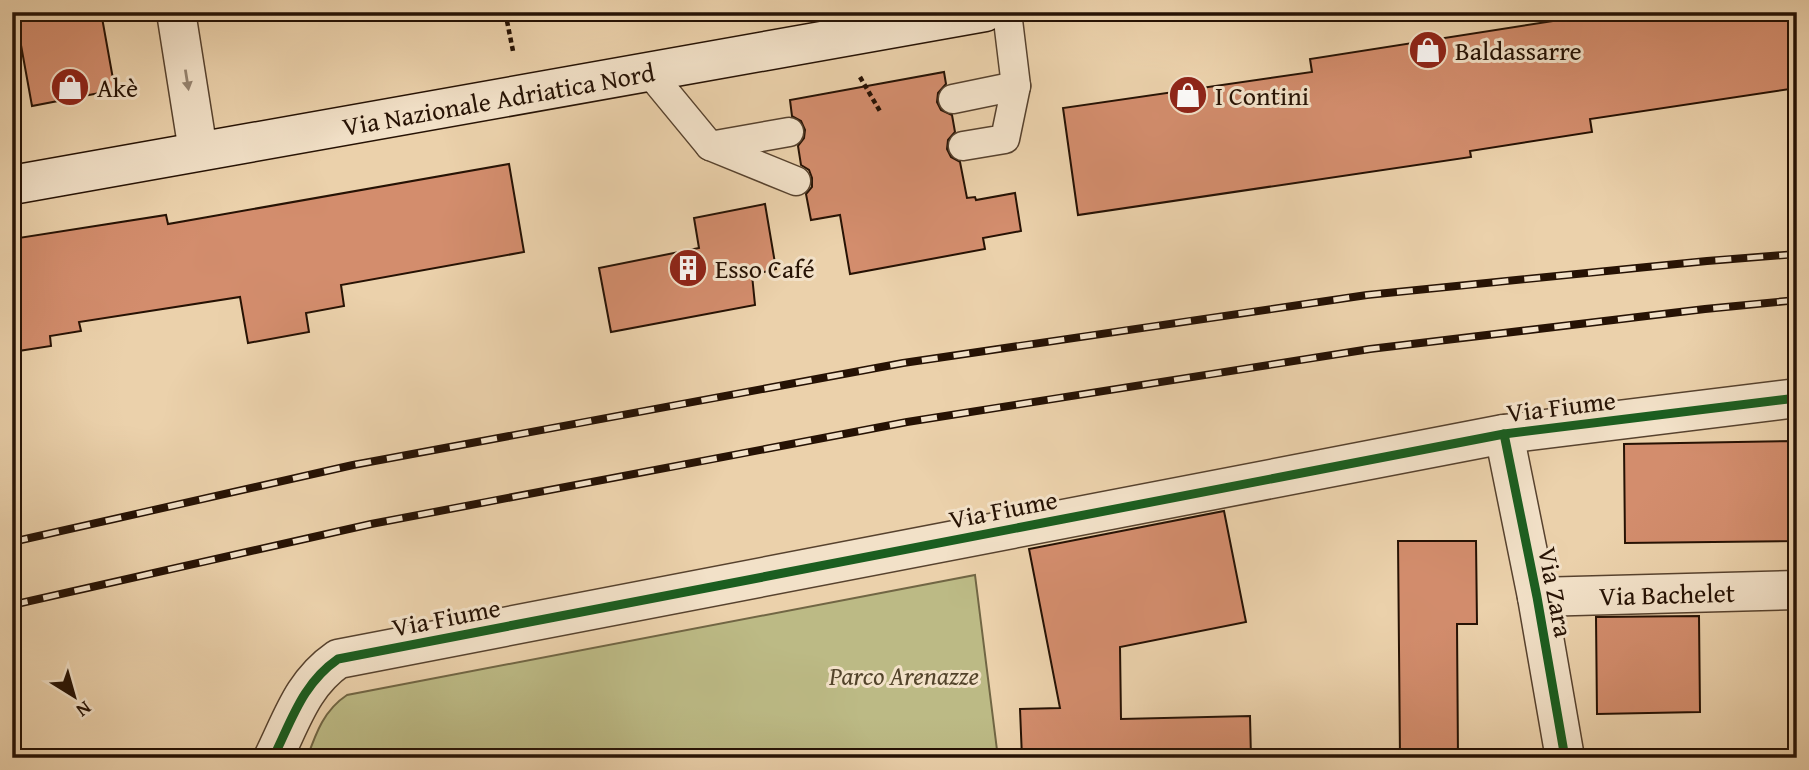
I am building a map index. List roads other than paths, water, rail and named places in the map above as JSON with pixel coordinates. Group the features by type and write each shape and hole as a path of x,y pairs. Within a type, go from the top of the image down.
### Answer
{"street":[{"path":"176,12 198,151"},
{"name":"Via Nazionale Adriatica Nord","path":"12,185 649,72 887,21 985,12"},
{"name":"Via Fiume","path":"273,758 307,688 320,671 338,659 1504,434 1797,398"},
{"name":"Via Zara","path":"1504,434 1537,597 1565,758"},
{"name":"Via Bachelet","path":"1537,597 1797,590"}],"lane":[{"path":"963,146 1005,139 1016,86 1007,12"},
{"path":"649,72 710,146 796,181"},
{"path":"953,99 1016,86"},
{"path":"710,146 789,132"}],"railway":[{"path":"12,542 353,465 903,363 1367,295 1797,254"},
{"path":"12,605 371,524 907,422 1370,349 1797,300"}],"place":[{"name":"Baldassarre","path":"1428,50"},
{"name":"Akè","path":"70,87"},
{"name":"I Contini","path":"1188,95"},
{"name":"Esso Café","path":"688,268"}],"park label":[{"name":"Parco Arenazze","path":"904,675"}]}
